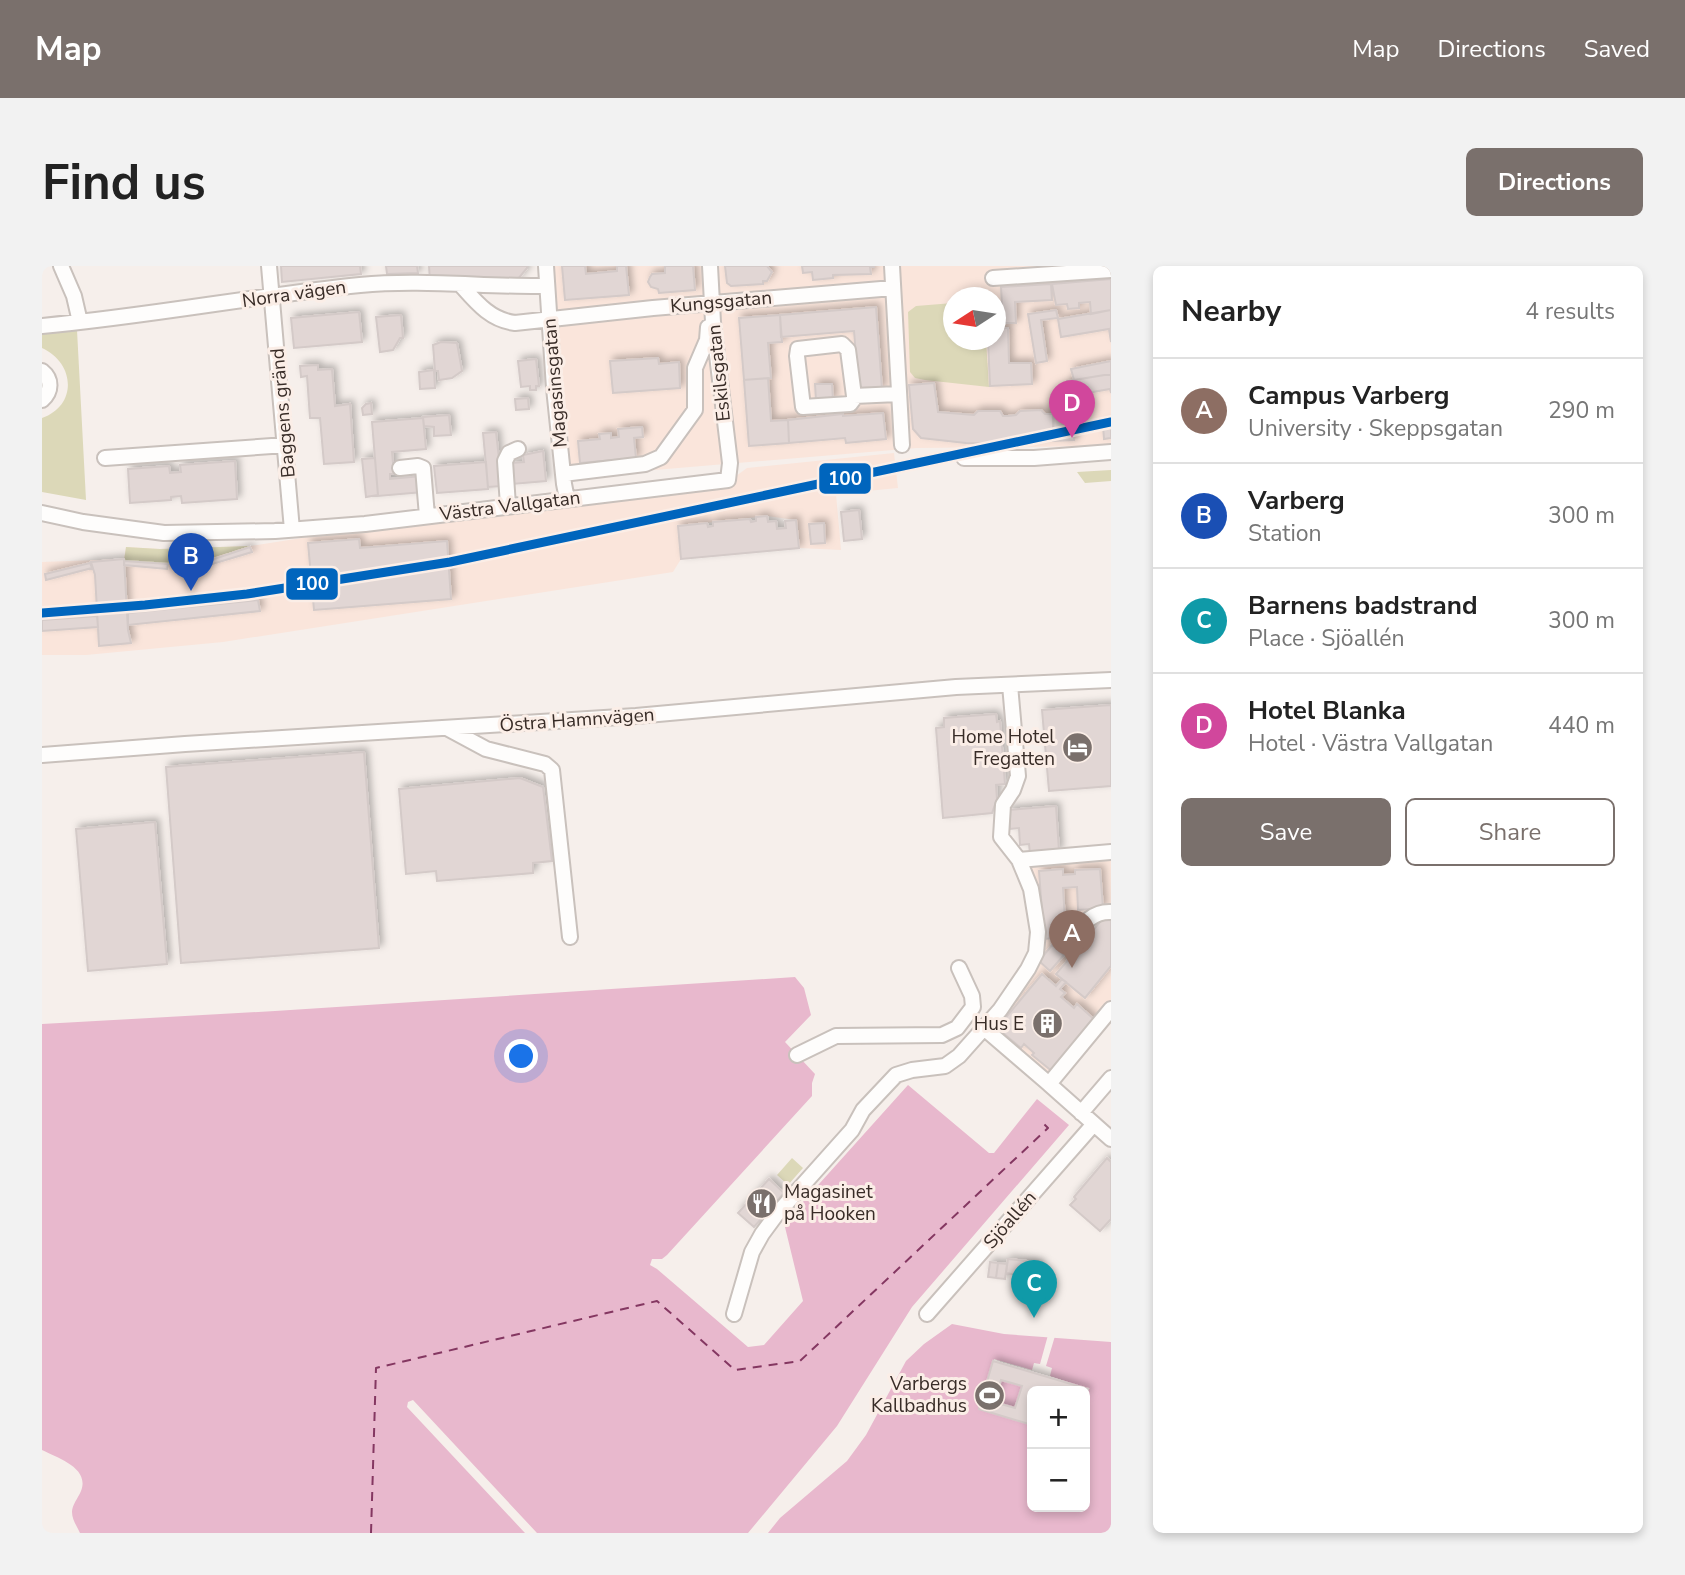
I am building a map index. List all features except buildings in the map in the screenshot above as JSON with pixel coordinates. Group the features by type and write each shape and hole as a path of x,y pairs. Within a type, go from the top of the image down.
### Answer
{"street":[{"path":"61,266 74,296 80,322"},
{"name":"Baggens gränd","path":"269,266 292,530"},
{"name":"Magasinsgatan","path":"546,266 562,474 567,499"},
{"name":"Eskilsgatan","path":"710,266 709,304 730,463 728,480"},
{"path":"892,266 902,445"},
{"path":"993,278 1111,270"},
{"name":"Norra vägen","path":"42,326 360,285 405,282 547,286"},
{"name":"Kungsgatan","path":"460,284 480,306 500,320 516,323 653,308 894,288"},
{"path":"562,474 645,464 661,457 695,410 695,368 707,340 709,304"},
{"path":"856,396 850,404 803,407 798,349 842,344 846,346 852,394 898,394"},
{"path":"42,371 50,380 50,388 42,400"},
{"path":"105,458 286,445"},
{"path":"508,506 505,461 509,453 518,449"},
{"path":"964,458 1034,458 1111,452"},
{"path":"400,468 423,468 427,516"},
{"name":"Västra Vallgatan","path":"42,513 83,523 163,533 292,530 728,480"},
{"name":"Östra Hamnvägen","path":"42,755 636,716 949,687 1111,680"},
{"path":"734,1314 752,1252 762,1234 852,1130 863,1110 896,1075 945,1066 959,1056 1000,1010 1036,953 1038,932 1031,888 1019,860 1001,837 1003,805 1018,776 1010,685"},
{"path":"447,728 486,750 545,764 552,770 570,937"},
{"path":"1019,860 1111,852"},
{"path":"1072,940 1089,917 1105,911 1111,912"},
{"path":"796,1055 836,1036 947,1034 957,1028 973,1007 968,982 959,968"},
{"path":"1049,1084 1111,1009"},
{"path":"985,1029 1111,1139"},
{"path":"1081,1113 1111,1078"},
{"name":"Sjöallén","path":"927,1314 1093,1125"}],"shaded area":[{"path":"543,266 1111,266 1111,446 917,448 560,478"},
{"path":"943,304 943,350 987,350 989,387 915,378 910,372 908,312 916,306"},
{"path":"77,330 86,500 42,492 42,418 62,404 68,384 61,363 42,348 42,334"},
{"path":"894,453 898,488 836,494 841,550 799,548 796,520 767,516 679,526 681,559 673,572 223,642 86,655 42,655 42,562 124,559 126,547 160,549 250,546 725,484 747,468"},
{"path":"1111,470 1111,481 1085,483 1077,472"},
{"path":"250,546 199,562 165,564 124,561 126,547 160,549"},
{"path":"1111,860 1111,1000 1048,1077 991,1029 1037,958 1026,866"},
{"path":"795,977 804,988 811,1015 785,1042 815,1074 812,1096 667,1255 662,1259 652,1259 650,1265 748,1347 764,1345 803,1301 784,1223 908,1085 989,1153 994,1153 1037,1099 1069,1125 912,1307 837,1426 748,1533 537,1533 413,1400 408,1402 407,1407 525,1533 80,1533 72,1512 83,1483 81,1476 64,1460 42,1450 42,1024"},
{"path":"792,1158 803,1168 788,1185 777,1175"},
{"path":"952,1324 1004,1334 1111,1342 1111,1533 768,1533 780,1518 847,1461 866,1435 906,1361"}],"pier":[{"path":"1048,1335 1055,1336 1046,1366 1052,1368 1050,1376 1079,1386 993,1361 994,1359 1032,1370 1034,1363 1040,1364"}],"ferry route":[{"path":"371,1533 376,1368 657,1301 735,1370 800,1361 1048,1128 1043,1123"}],"transit line":[{"name":"100","path":"42,613 247,594 450,562 1111,422"}],"place":[{"name":"Hotel Blanka","path":"1072,438"},
{"name":"Varberg","path":"191,591"},
{"name":"Home Hotel Fregatten","path":"1078,748"},
{"name":"Campus Varberg","path":"1072,968"},
{"name":"Hus E","path":"1047,1024"},
{"name":"Magasinet på Hooken","path":"761,1203"},
{"name":"Barnens badstrand","path":"1034,1318"},
{"name":"Varbergs Kallbadhus","path":"990,1395"}]}
